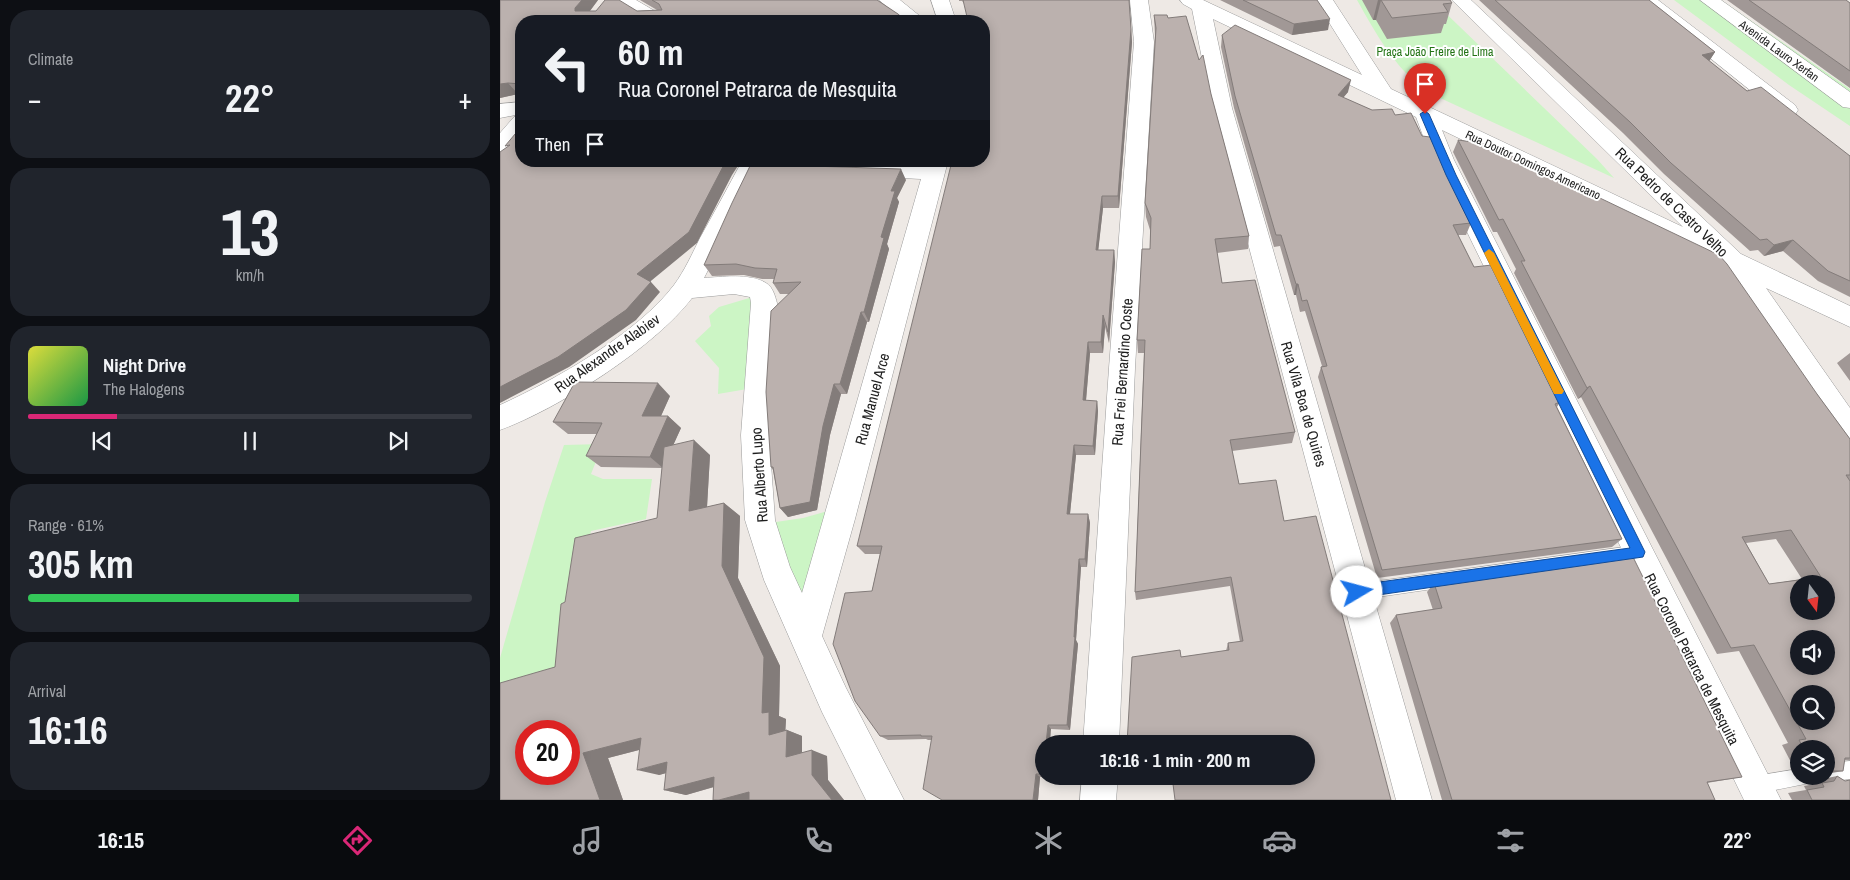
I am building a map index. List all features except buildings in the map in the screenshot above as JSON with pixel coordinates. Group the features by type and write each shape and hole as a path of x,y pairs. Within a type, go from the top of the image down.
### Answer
{"street":[{"path":"623,0 648,15"},
{"path":"888,0 909,15"},
{"path":"940,0 945,15"},
{"name":"Rua Frei Bernardino Coste","path":"1102,735 1122,368 1144,42 1139,0"},
{"path":"1324,0 1384,93"},
{"name":"Rua Pedro de Castro Velho","path":"1461,0 1732,260 1773,316 1850,431"},
{"path":"1647,0 1799,119"},
{"name":"Avenida Lauro Xerfan","path":"1709,0 1850,102"},
{"name":"Rua Doutor Domingos Americano","path":"1195,3 1850,316"},
{"name":"Rua Vila Boa de Quires","path":"1195,3 1222,108 1414,800"},
{"path":"500,111 515,109"},
{"name":"Rua Coronel Petrarca de Mesquita","path":"1425,114 1447,168 1759,792"},
{"path":"500,148 515,129"},
{"name":"Rua Alexandre Alabiev","path":"500,418 545,396 587,371 644,332 667,311 685,289 756,167"},
{"path":"842,168 889,167"},
{"name":"Rua Manuel Arce","path":"806,636 840,519 936,167"},
{"name":"Rua Alberto Lupo","path":"685,289 740,286 757,289 762,294 764,303 755,435 760,520 775,569 834,700 886,800"},
{"path":"1098,800 1099,785"}],"lane":[{"path":"1357,592 1639,552"},
{"path":"1835,772 1850,770"},
{"path":"1759,792 1790,782"}],"green space":[{"name":"Praça João Freire de Lima","path":"1357,0 1432,0 1597,159 1614,178 1427,92 1405,72 1387,50"},
{"path":"1674,0 1721,0 1850,89 1850,126 1789,85"},
{"path":"756,296 753,388 718,394 719,368 695,341 711,326 709,316 719,307"},
{"path":"603,444 591,474 603,479 652,479 646,519 591,531 561,673 500,689 500,658 545,502 564,445"},
{"path":"835,509 806,612 769,523 803,518"}],"slow traffic":[{"path":"1489,253 1558,391"}],"route":[{"path":"1357,592 1639,552 1443,160 1425,114"}]}
